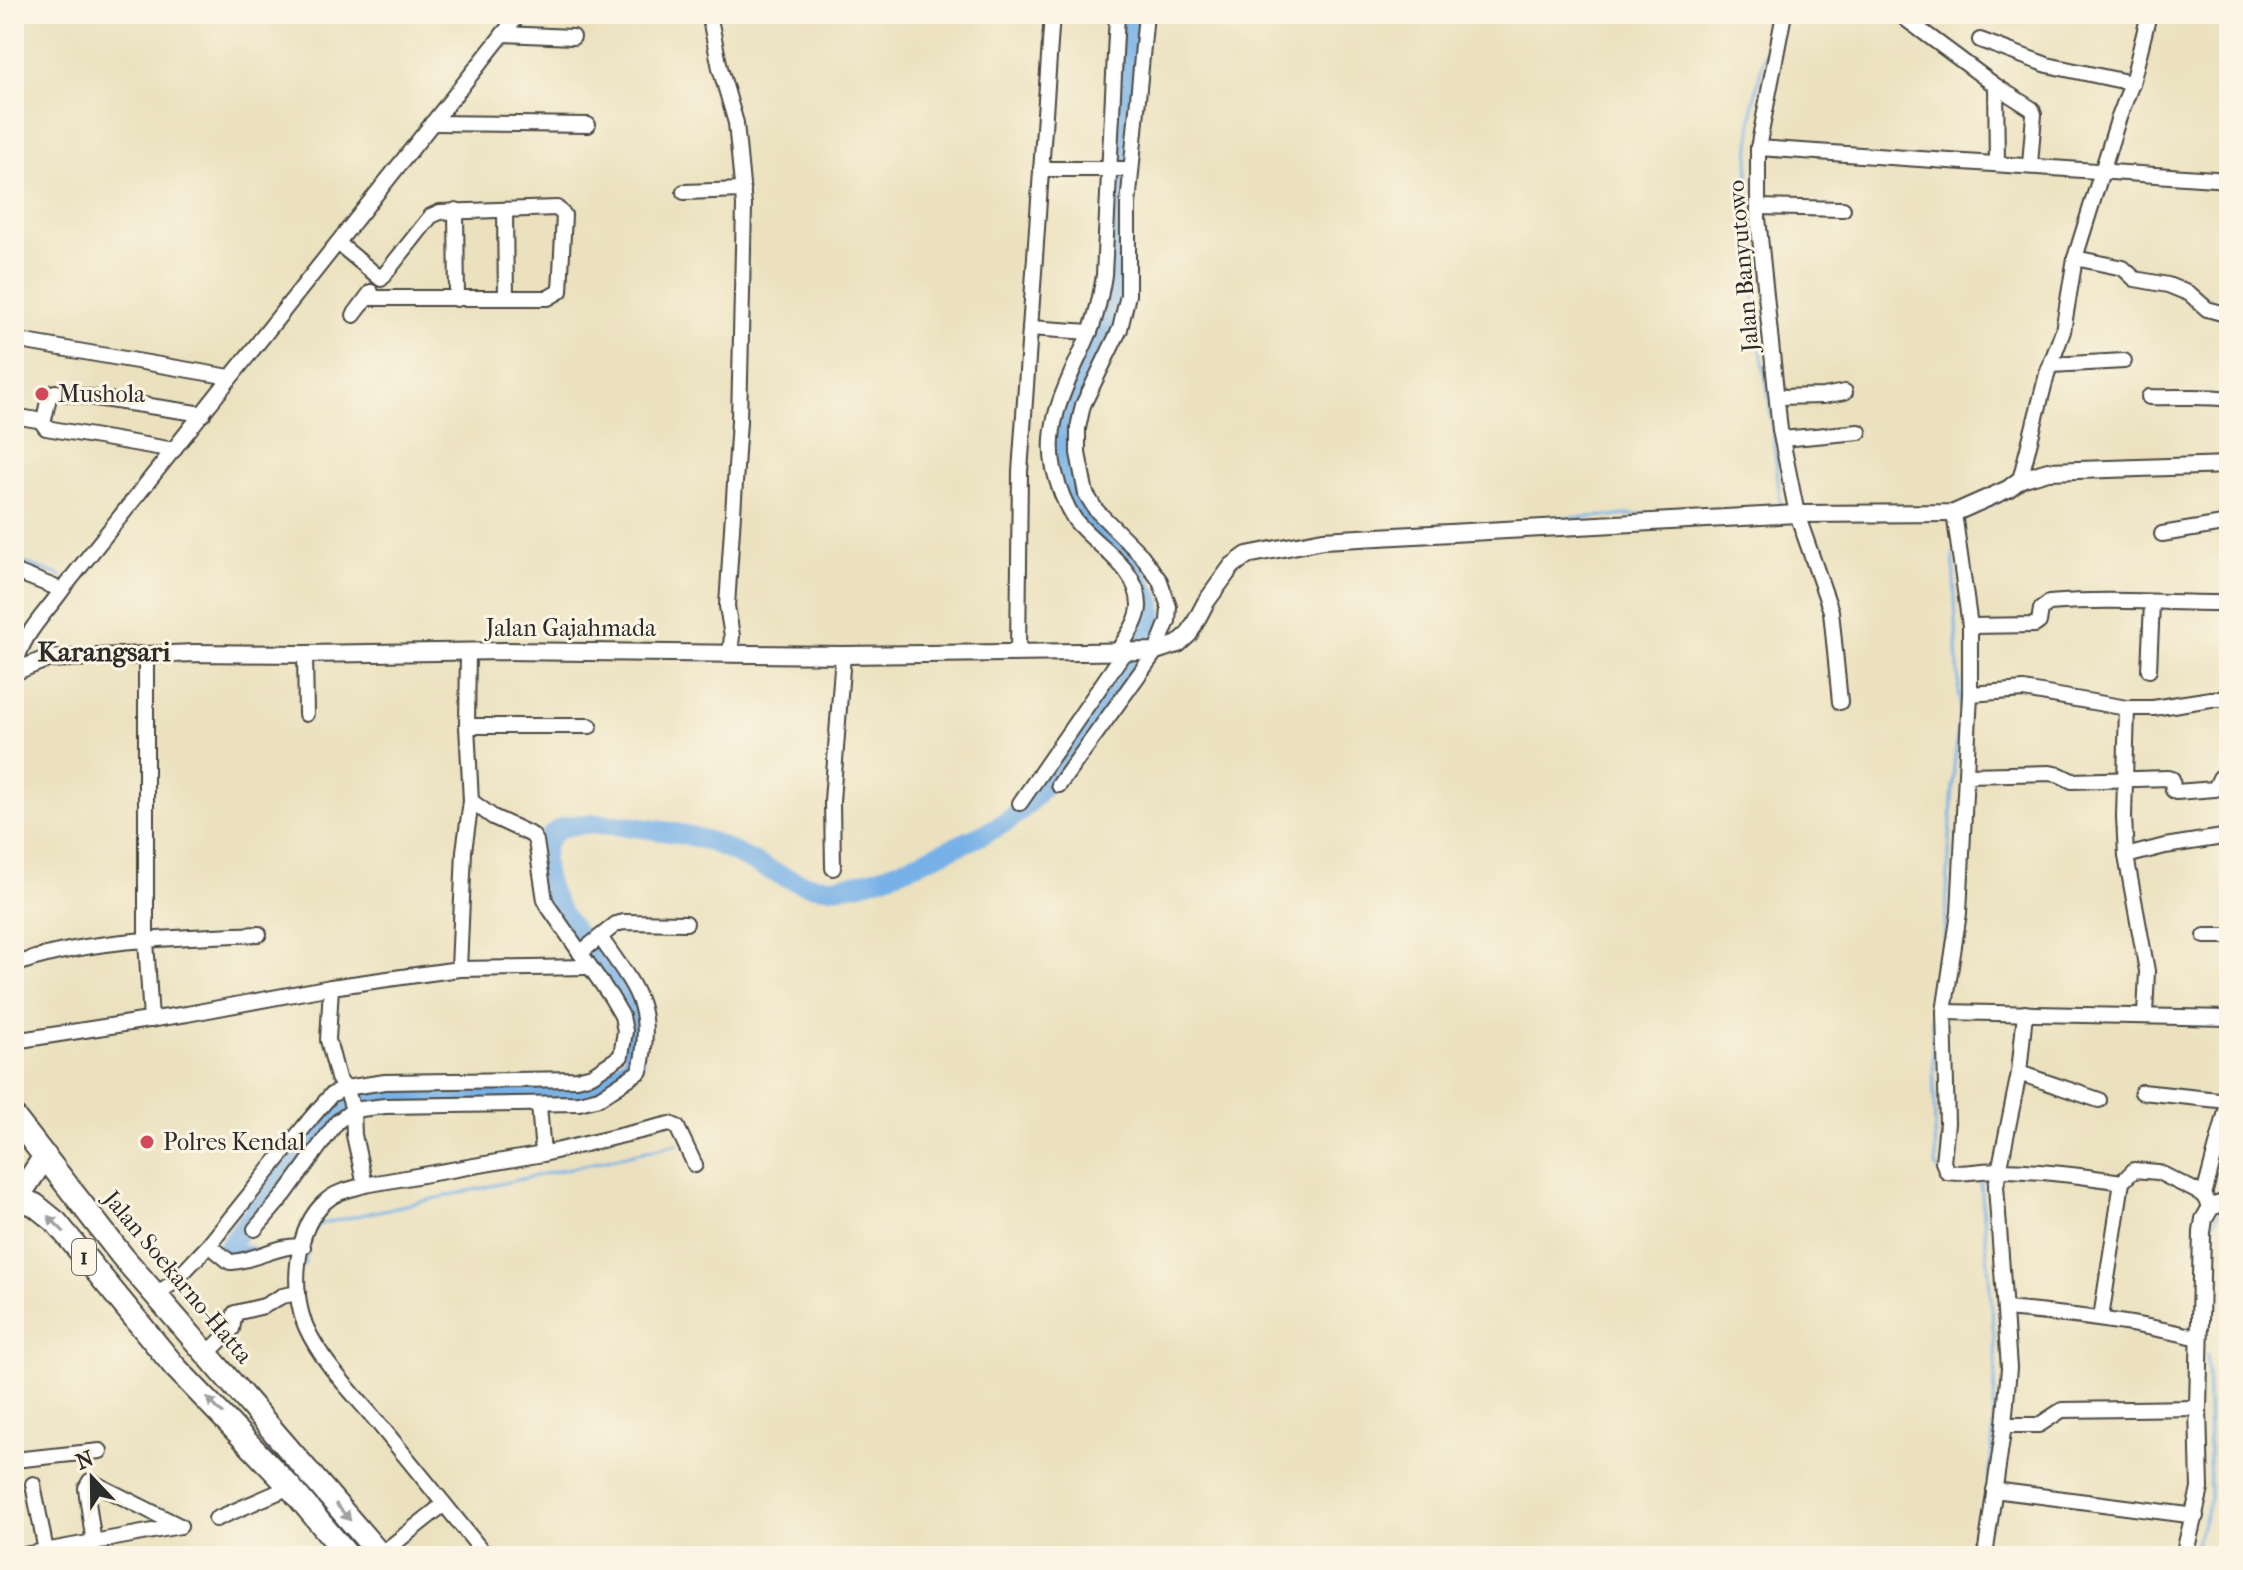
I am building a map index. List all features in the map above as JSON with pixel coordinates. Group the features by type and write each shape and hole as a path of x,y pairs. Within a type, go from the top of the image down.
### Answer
{"highway":[{"name":"Jalan Soekarno-Hatta","path":"14,1117 108,1237 165,1298 381,1555"},
{"name":"1","path":"45,1156 16,1196 35,1205 56,1222 175,1367 290,1487 348,1556"}],"street":[{"path":"15,671 21,646 62,590 519,14"},
{"path":"709,14 736,123 743,190 739,421 727,606 731,644"},
{"path":"1018,643 1020,472 1052,14"},
{"path":"1059,785 1158,642 1169,607 1160,581 1142,556 1096,510 1086,494 1078,453 1078,428 1083,405 1120,329 1128,295 1119,169 1117,14"},
{"path":"1020,803 1125,651 1139,609 1137,595 1122,566 1074,518 1063,497 1053,467 1052,431 1060,395 1099,307 1146,14"},
{"name":"Jalan Banyutowo","path":"1784,14 1758,148 1758,207 1782,439 1797,514 1831,611 1840,702"},
{"path":"1899,14 2034,111 2030,165"},
{"path":"2023,478 2063,331 2078,258 2132,83 2149,14"},
{"path":"503,34 573,37"},
{"path":"1980,40 2047,65 2132,83"},
{"path":"1996,86 1997,163"},
{"path":"432,123 588,125"},
{"path":"1758,148 2229,180"},
{"path":"1041,169 1119,169"},
{"path":"684,192 743,190"},
{"path":"1758,207 1843,209"},
{"path":"354,315 381,279 431,216 456,210 557,208 564,215 560,291 548,298 367,298"},
{"path":"456,210 457,299"},
{"path":"505,211 506,298"},
{"path":"338,243 381,279"},
{"path":"2078,258 2123,268 2135,279 2168,285 2190,294 2207,309 2229,315"},
{"path":"1030,328 1090,332"},
{"path":"14,340 230,377"},
{"path":"2054,365 2124,361"},
{"path":"174,450 46,428 43,421 49,397 55,392 203,414"},
{"path":"1777,397 1845,392"},
{"path":"2149,397 2191,399 2206,396 2229,399"},
{"path":"14,416 43,421"},
{"path":"1782,439 1859,432"},
{"path":"1158,642 1178,644 1189,634 1206,602 1232,566 1247,555 1323,540 1797,514 1956,520 2023,478 2048,471 2229,465"},
{"path":"1956,520 1970,626 1970,694 1958,929 1944,1012 1947,1123 1944,1167 1947,1172 1959,1174 1999,1170 2122,1182"},
{"path":"2162,534 2229,523"},
{"path":"14,571 62,590"},
{"path":"1970,626 2035,625 2039,622 2041,609 2049,603 2120,599 2152,603 2229,603"},
{"path":"2149,670 2152,603"},
{"name":"Jalan Gajahmada","path":"15,671 46,659 146,655 305,654 467,666 731,644 843,655 1018,643 1125,651 1158,642"},
{"path":"305,654 306,714"},
{"path":"146,655 146,940 151,1020"},
{"path":"833,868 832,801 843,655"},
{"path":"459,969 464,851 471,801 467,666"},
{"path":"1970,694 2024,690 2127,708 2229,699"},
{"path":"2127,708 2123,780 2126,856 2147,971 2145,1015"},
{"path":"467,726 590,726"},
{"path":"1967,775 2050,773 2072,781 2168,778 2172,779 2176,792 2215,789 2220,778 2229,777"},
{"path":"471,801 493,817 532,835 536,841 545,900 622,1016 625,1031 622,1057"},
{"path":"2126,856 2229,836"},
{"path":"581,952 616,924 686,923"},
{"path":"14,965 43,954 146,940 259,934"},
{"path":"2205,936 2229,936"},
{"path":"165,1298 173,1283 212,1247 331,1095 385,1106 579,1103 599,1098 638,1069 646,1028 644,1009 638,992 598,939"},
{"path":"14,1041 331,987 459,969 589,967"},
{"path":"331,987 328,1040 338,1078 350,1100 365,1185"},
{"path":"1944,1012 2229,1018"},
{"path":"1985,1556 2009,1368 1996,1186 2019,1073 2025,1013"},
{"path":"622,1057 638,1069"},
{"path":"255,1229 285,1194 350,1100 385,1082 577,1079 592,1075 622,1057"},
{"path":"2019,1073 2099,1100"},
{"path":"2142,1092 2228,1101 2202,1232 2198,1408 2200,1489 2184,1556"},
{"path":"539,1105 543,1154"},
{"path":"486,1556 333,1369 306,1327 298,1293 304,1241 312,1220 324,1202 336,1193 365,1185 543,1154 670,1124 677,1127 695,1165"},
{"path":"2101,1318 2122,1182 2134,1170 2158,1172 2207,1201 2229,1201"},
{"path":"212,1247 230,1262 267,1255 304,1241"},
{"path":"203,1343 232,1329 233,1316 238,1311 264,1306 282,1296 298,1293"},
{"path":"2006,1309 2101,1318 2199,1338"},
{"path":"2004,1425 2039,1425 2062,1410 2198,1408"},
{"path":"14,1460 100,1451"},
{"path":"18,1556 94,1544 180,1526 90,1481 86,1488 94,1544"},
{"path":"33,1484 46,1551"},
{"path":"216,1519 290,1487"},
{"path":"1994,1490 2196,1516"},
{"path":"381,1555 444,1504"}],"waterway":[{"path":"246,1254 234,1257 225,1251 314,1130 344,1104 379,1095 499,1096 564,1091 617,1074 634,1060 630,1015 620,989 560,910 551,892 545,874 544,854 548,841 556,832 564,827 594,824 678,834 722,846 781,876 811,886 852,885 877,878 972,839 1017,814 1045,783 1135,660 1153,614 1151,600 1133,565 1084,513 1067,476 1064,444 1069,405 1101,338 1117,289 1116,209 1131,14"},
{"path":"1774,14 1753,104 1748,175 1756,320 1769,398 1781,508"},
{"path":"1961,520 2005,499"},
{"path":"1527,520 1651,514"},
{"path":"1943,1175 1936,1166 1932,1019 1943,961 1960,711 1953,555"},
{"path":"14,559 62,576"},
{"path":"313,1231 321,1224 678,1144"},
{"path":"1974,1177 1981,1182 1996,1360 1992,1450 1978,1556"},
{"path":"2209,1248 2214,1223 2222,1211"},
{"path":"304,1266 311,1238"},
{"path":"2194,1549 2210,1502 2207,1355"}],"place":[{"name":"Mushola","path":"42,394"},
{"name":"Polres Kendal","path":"147,1142"}],"district":[{"name":"Karangsari","path":"104,651"}]}
